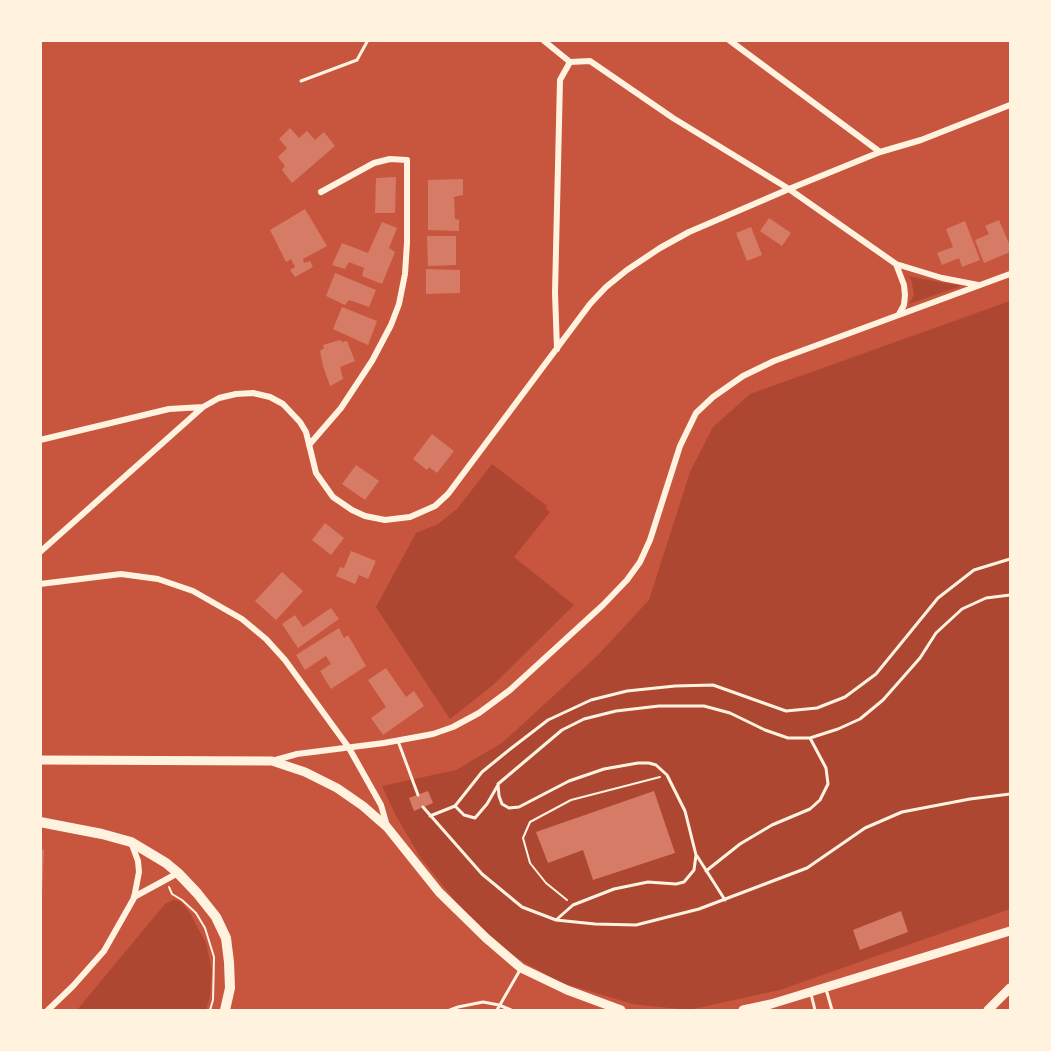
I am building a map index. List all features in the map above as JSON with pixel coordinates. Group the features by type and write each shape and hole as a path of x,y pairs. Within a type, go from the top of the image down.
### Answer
{"main road":[{"path":"40,760 272,761 305,772 337,788 387,827 439,892 521,968 567,990 621,1011"},
{"path":"40,822 131,842 178,873 216,918 226,939 230,962 230,988 225,1011"},
{"path":"743,1011 1011,931"},
{"path":"988,1011 1011,988"}],"street":[{"path":"543,40 570,62 590,61 673,118 789,189 896,264 942,278 980,285"},
{"path":"729,40 880,152"},
{"path":"557,349 555,293 560,81 570,62"},
{"path":"40,552 203,406 219,398 236,394 253,393 270,397 283,404 306,432 316,473 333,497 352,510 365,516 385,520 410,517 435,506 448,494 591,304 606,287 627,270 689,232 789,189 880,152 921,140 1011,105"},
{"path":"309,445 341,408 372,361 392,325 405,274 407,160 390,159 374,163 321,192"},
{"path":"896,264 904,285 905,295 904,305 899,315"},
{"path":"272,761 301,753 398,741 433,734 453,727 478,713 510,690 627,580 640,562 650,540 680,446 696,413 713,397 743,376 774,361 1011,274"},
{"path":"40,440 169,409 203,406"},
{"path":"40,584 121,574 158,579 193,591 242,619 266,639 285,660 349,748 381,805 387,827"},
{"path":"48,1011 104,951 134,898 139,872 138,861 131,842"},
{"path":"134,898 178,873"}],"lane":[{"path":"301,81 357,60 368,40"},
{"path":"430,816 455,806 482,772 548,720 591,700 627,692 675,686 713,685 786,711 817,708 845,697 876,674 938,598 974,570 1011,559"},
{"path":"455,806 464,815 474,818 487,804 498,784 562,730 584,720 616,711 659,706 704,706 730,713 788,738 810,738 838,729 860,719 883,700 920,658 936,633 962,609 986,598 1011,595"},
{"path":"706,872 740,844 772,825 810,809 820,800 828,784 826,768 810,738"},
{"path":"398,741 418,795"},
{"path":"498,784 502,804 509,808 519,807 569,781 604,769 638,763 656,765 668,775 685,811 696,855 725,900"},
{"path":"423,807 482,874 522,907 556,920 636,925 725,900 807,868 866,828 902,812 1011,794"},
{"path":"556,920 573,905 614,889 648,882 676,884 684,882 694,870 696,855"},
{"path":"497,1011 521,968"},
{"path":"826,988 832,1011"},
{"path":"810,992 815,1011"},
{"path":"450,1011 483,1002 500,1005 510,1011"}],"path":[{"path":"573,905 546,883 530,862 523,838 530,822 571,800 668,775"},
{"path":"166,878 172,894 196,913 208,937 214,957 213,1000 210,1011"}],"shaded area":[{"path":"907,276 961,286 909,304 914,295 911,279"},
{"path":"1010,301 1010,909 780,990 688,1010 633,1004 559,982 503,950 456,902 420,857 382,786 456,770 502,743 598,655 649,600 690,472 713,427 750,394"},
{"path":"492,464 547,506 546,509 550,512 514,557 574,605 492,686 450,719 376,607 416,533 438,524 457,509"},
{"path":"173,900 180,901 190,913 206,943 212,971 210,996 206,1010 77,1010 165,904"}],"building":[{"path":"290,128 299,138 307,131 315,140 324,132 335,146 292,183 282,170 285,166 278,157 287,148 279,139"},
{"path":"396,177 395,213 375,213 376,178"},
{"path":"463,179 463,195 454,197 455,219 459,220 459,231 428,230 428,180"},
{"path":"305,209 327,246 303,259 304,263 310,261 313,267 295,277 290,270 295,267 291,259 286,262 270,230"},
{"path":"769,218 791,233 782,246 760,231"},
{"path":"999,220 1010,246 1010,252 984,263 975,240 989,234 985,226"},
{"path":"965,221 980,260 962,267 959,258 942,265 937,253 953,247 946,229"},
{"path":"382,222 397,228 389,248 395,252 382,284 362,276 364,268 349,262 345,269 332,265 342,243 368,253"},
{"path":"751,227 762,255 747,261 736,233"},
{"path":"427,236 456,236 456,265 428,266"},
{"path":"426,269 460,270 460,293 426,294"},
{"path":"335,273 376,290 369,307 349,300 345,305 326,296"},
{"path":"342,307 377,321 368,345 333,329"},
{"path":"340,340 347,341 355,361 340,367 343,379 330,386 320,351 324,348 323,345"},
{"path":"432,434 454,451 437,473 429,467 427,470 413,459"},
{"path":"356,465 379,481 365,500 342,484"},
{"path":"325,523 344,538 331,555 312,540"},
{"path":"351,551 376,561 368,579 359,575 355,584 336,576 340,567 344,568"},
{"path":"282,572 303,591 276,620 255,601"},
{"path":"331,608 339,619 298,648 282,624 295,615 303,627"},
{"path":"339,628 344,638 348,635 366,666 331,689 320,671 331,664 326,656 305,670 296,655"},
{"path":"386,668 406,697 414,691 424,706 383,735 371,718 386,707 368,680"},
{"path":"428,791 433,803 414,811 409,798"},
{"path":"654,791 675,853 593,880 583,850 548,863 536,832"},
{"path":"40,850 44,850 42,896 40,896"},
{"path":"901,911 908,932 860,950 853,930"}]}
